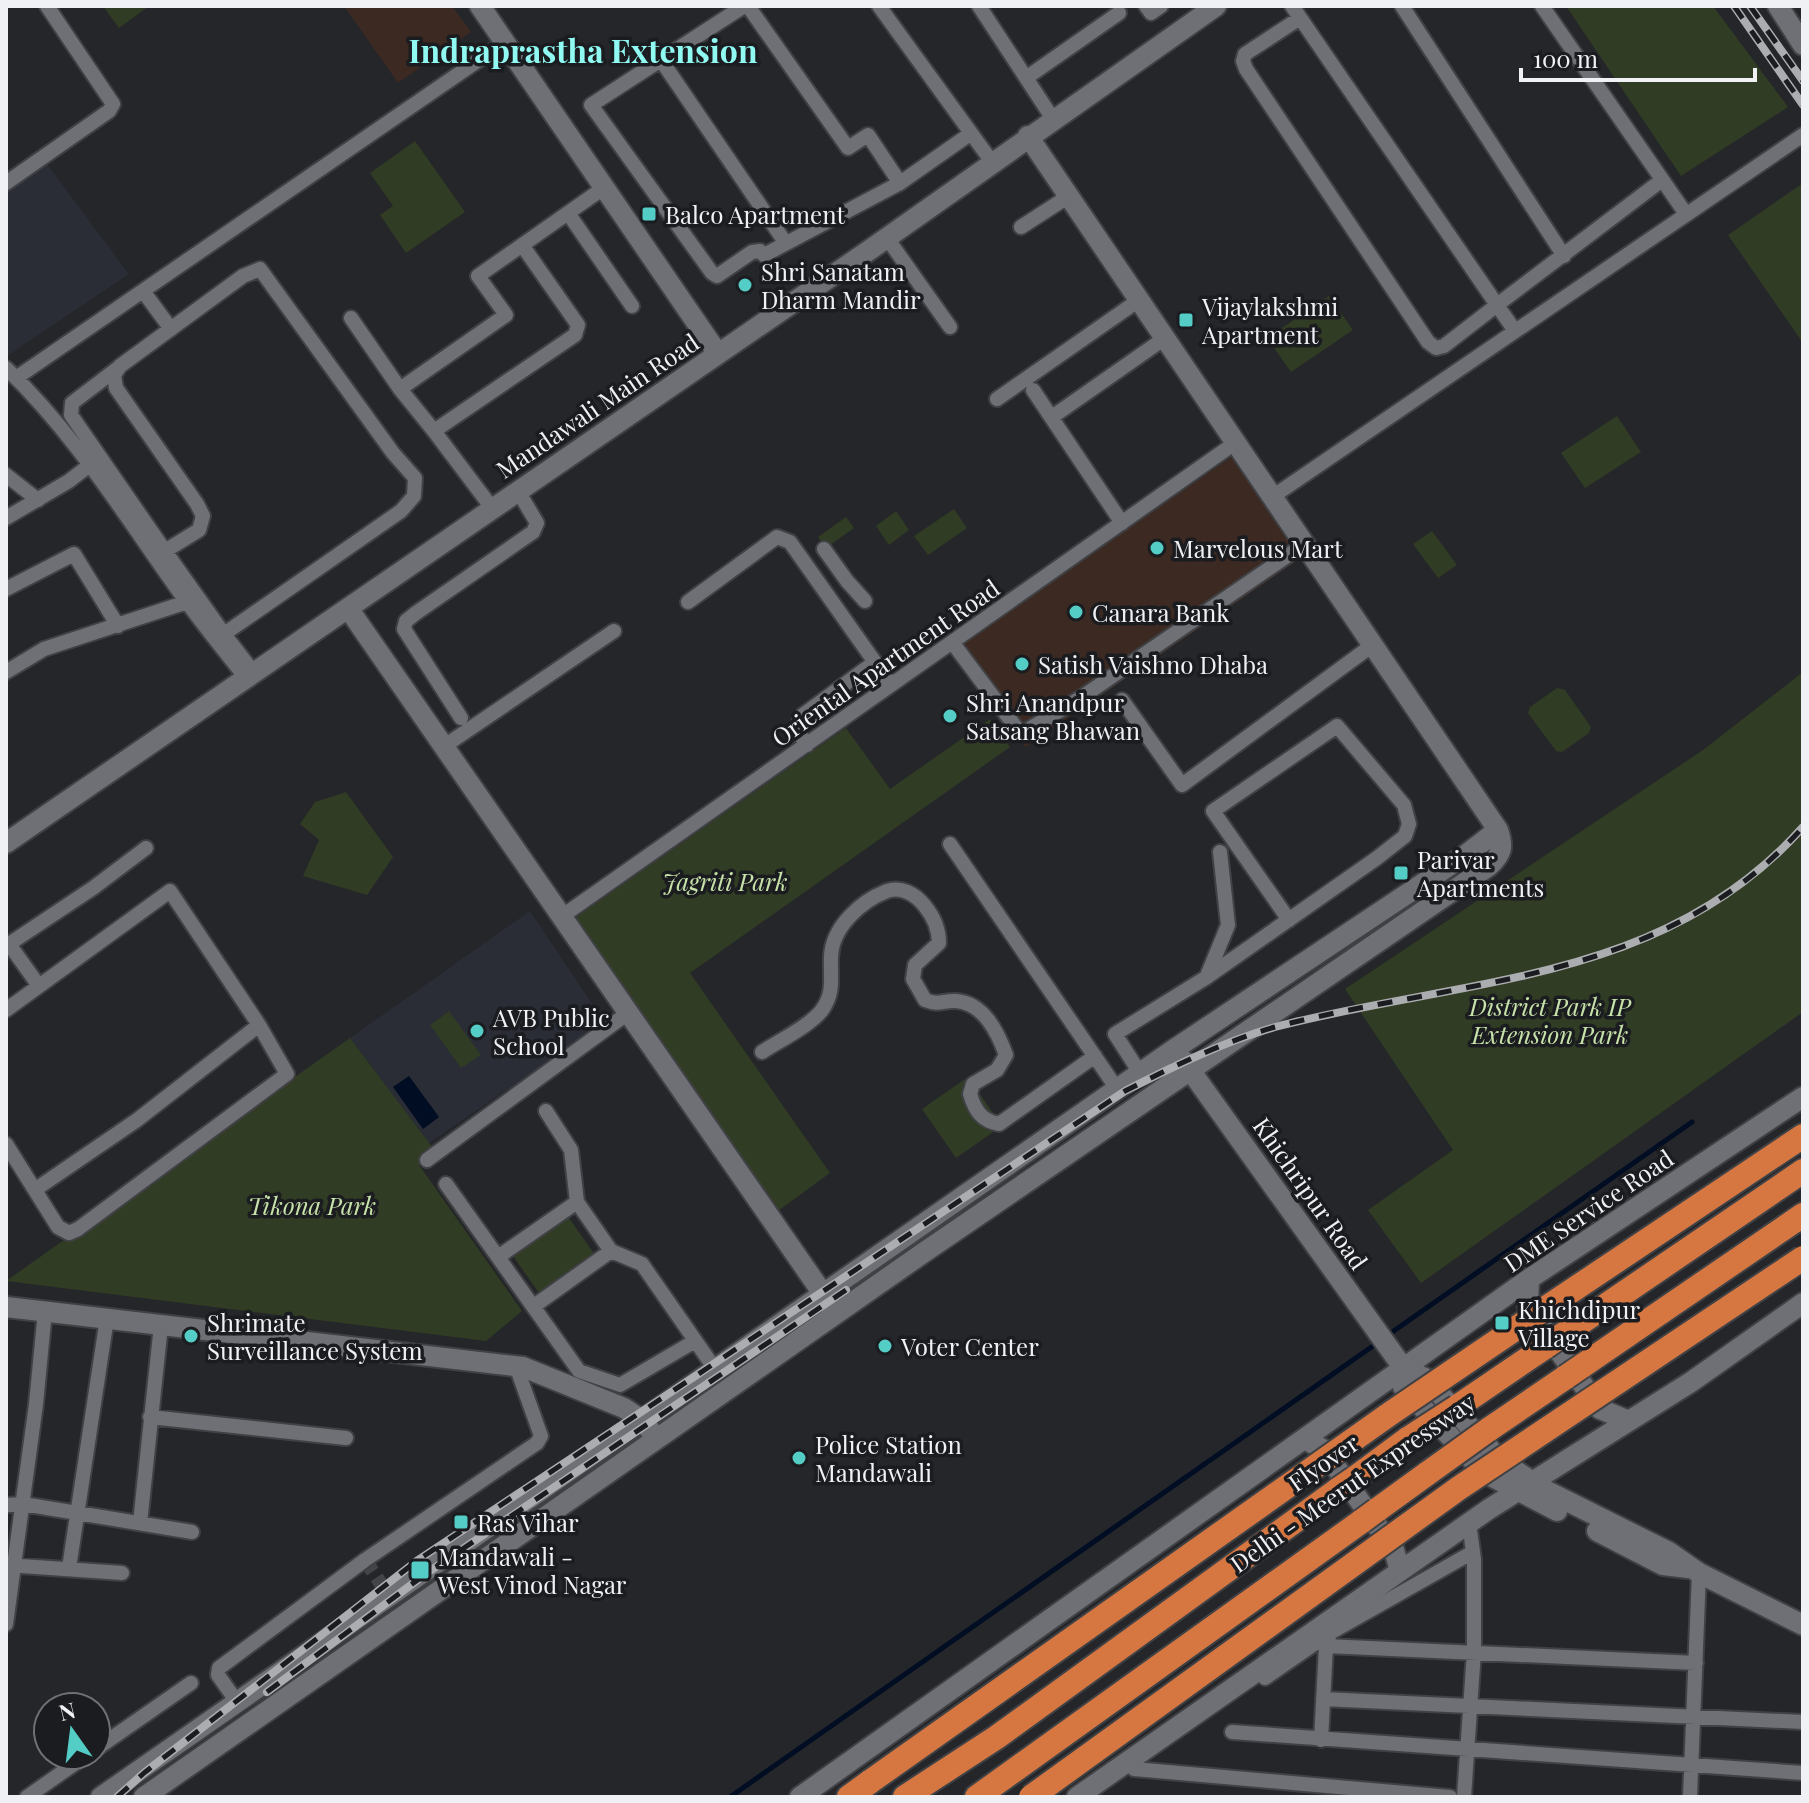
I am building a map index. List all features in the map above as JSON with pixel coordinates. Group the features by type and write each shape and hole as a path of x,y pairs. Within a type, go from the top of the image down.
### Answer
{"highway":[{"name":"Flyover","path":"849,1797 1441,1378 1803,1136"},
{"name":"Delhi - Meerut Expressway","path":"905,1797 997,1737 1409,1438 1803,1171"},
{"name":"Delhi - Meerut Expressway","path":"977,1797 1488,1430 1803,1215"},
{"path":"1031,1797 1459,1488 1803,1258"}],"street":[{"path":"6,183 109,111 113,104 47,6"},
{"path":"480,6 718,354"},
{"path":"900,183 868,135 848,148 746,6 591,105 717,276 752,252 760,251 764,255 900,183 970,134"},
{"path":"879,6 992,162"},
{"path":"979,6 1053,119"},
{"path":"1146,6 1151,13 1161,6"},
{"name":"Mandawali Main Road","path":"7,842 887,238 1216,6"},
{"path":"1402,6 1564,256"},
{"path":"1542,6 1686,214"},
{"path":"1778,6 1803,45"},
{"path":"1515,331 1497,305 1296,12 1245,54 1243,61 1246,69 1428,342 1436,348 1444,346 1497,305 1564,256 1662,180"},
{"path":"1026,78 1119,13"},
{"path":"250,676 187,602 61,425 11,373 143,291 505,42"},
{"path":"661,60 785,242"},
{"path":"1272,497 1803,135"},
{"path":"144,1797 1191,1068 1489,866 1503,849 1498,830 1028,136"},
{"path":"400,389 506,315 478,276 605,187"},
{"path":"1021,227 1069,196"},
{"path":"568,213 632,306"},
{"path":"887,238 950,327"},
{"path":"434,431 575,335 578,325 522,245"},
{"path":"224,634 401,511 414,496 415,478 393,453 260,269 243,276 72,403 71,415 250,676"},
{"path":"143,291 171,329"},
{"path":"997,399 1139,300"},
{"path":"351,318 400,389 492,508"},
{"path":"1052,417 1165,338"},
{"path":"120,366 114,375 116,388 203,516 199,530 165,551"},
{"path":"1033,390 1122,523"},
{"name":"Oriental Apartment Road","path":"561,917 1235,443"},
{"path":"6,518 91,464"},
{"path":"6,475 38,500"},
{"path":"461,718 404,629 406,621 533,532 537,523 518,491"},
{"path":"688,602 777,537 790,542 891,685"},
{"path":"952,642 1021,734 1082,697 1306,543"},
{"path":"824,549 865,601"},
{"path":"6,589 74,554 118,626"},
{"path":"7,669 44,649 187,602"},
{"path":"348,608 836,1314"},
{"path":"443,747 614,631"},
{"path":"1122,700 1182,785 1374,644"},
{"path":"807,745 797,729 803,715 875,662"},
{"path":"1140,1073 1115,1034 1207,977 1289,920 1377,858 1405,836 1409,824 1404,805 1337,726 1213,811 1289,920"},
{"path":"101,1797 1173,1050 1467,854 1498,830"},
{"path":"950,844 1117,1089"},
{"path":"39,986 8,945 146,848"},
{"path":"1207,977 1228,925 1220,852"},
{"path":"762,1052 819,1014 832,988 831,954 837,935 849,916 874,896 894,888 916,895 939,930 939,943 915,965 913,979 925,1000 937,1005 957,1001 979,1011 998,1033 1006,1055 997,1070 973,1084 970,1094 979,1114 987,1122 999,1124 1095,1056"},
{"path":"6,1010 170,891 259,1025 287,1074 69,1233 58,1227 6,1144"},
{"path":"427,1160 628,1013"},
{"path":"36,1189 137,1120 259,1025"},
{"name":"Khichripur Road","path":"1173,1050 1191,1068 1404,1369 1425,1378 1525,1486 1545,1490 1669,1552 1694,1571 1803,1625"},
{"name":"DME Service Road","path":"800,1797 1529,1279 1803,1097"},
{"path":"546,1111 571,1150 577,1202 611,1251 642,1264 715,1369"},
{"path":"446,1184 579,1371 620,1385 695,1341"},
{"path":"498,1257 577,1202"},
{"path":"534,1306 611,1251"},
{"path":"1529,1279 1528,1307 1600,1409 1629,1421"},
{"path":"1077,1797 1469,1523 1691,1382 1803,1303"},
{"path":"6,1307 516,1366 624,1408 642,1420 657,1439"},
{"path":"6,1624 9,1565 23,1504 45,1311"},
{"path":"69,1568 107,1318"},
{"path":"140,1523 161,1325"},
{"path":"237,1702 218,1675 219,1668 365,1560 537,1443 541,1436 516,1366"},
{"path":"150,1417 346,1438"},
{"path":"1305,1439 1324,1450 1394,1550 1400,1571"},
{"path":"6,1505 23,1504 192,1532"},
{"path":"1464,1797 1474,1651 1473,1552 1469,1523"},
{"path":"1097,1796 1328,1639 1473,1552"},
{"path":"451,1553 466,1572"},
{"path":"9,1565 122,1573"},
{"path":"1690,1797 1696,1663 1694,1571"},
{"path":"1328,1639 1474,1651 1696,1663"},
{"path":"1321,1740 1328,1639"},
{"path":"112,1738 191,1683"},
{"path":"1323,1699 1803,1722"},
{"path":"1232,1732 1803,1773"},
{"path":"1134,1769 1450,1797"},
{"path":"27,1797 64,1771"}],"shaded area":[{"path":"344,6 452,6 471,32 398,83"},
{"path":"47,164 129,274 6,357 6,191"},
{"path":"1231,457 1301,558 1026,747 1012,736 956,648"},
{"name":"AVB Public School","path":"530,911 605,1023 429,1143 350,1038"}],"green space":[{"path":"103,6 149,6 119,28"},
{"path":"1566,6 1713,6 1788,107 1681,176"},
{"path":"415,141 465,212 406,253 380,215 393,206 370,173"},
{"path":"1803,183 1803,343 1728,235"},
{"path":"1329,296 1353,330 1291,372 1267,338"},
{"path":"1617,416 1641,452 1585,488 1561,453"},
{"path":"954,509 967,528 928,555 914,536"},
{"path":"896,511 909,530 889,545 876,526"},
{"path":"846,517 854,528 826,548 818,537"},
{"path":"1432,531 1457,565 1438,578 1413,544"},
{"name":"District Park IP Extension Park","path":"1803,672 1803,1012 1421,1283 1368,1210 1453,1150 1345,989 1703,750"},
{"path":"1557,688 1565,690 1591,727 1589,733 1562,752 1556,751 1528,713 1530,707"},
{"name":"Jagriti Park","path":"990,719 1010,747 690,973 830,1173 778,1211 572,920 846,728 890,789"},
{"path":"346,792 393,857 367,895 303,876 319,840 300,824 315,802"},
{"path":"449,1011 481,1055 461,1068 430,1025"},
{"name":"Tikona Park","path":"350,1038 436,1152 419,1165 522,1311 486,1341 6,1281"},
{"path":"968,1077 1002,1126 956,1158 922,1109"},
{"path":"569,1218 595,1255 539,1293 513,1256"}],"water":[{"path":"409,1076 439,1117 423,1129 393,1087"}],"waterway":[{"path":"1388,1335 1692,1122"},
{"path":"730,1797 1380,1341"}],"tunnel":[{"path":"365,1560 389,1596"}],"railway":[{"path":"1734,6 1803,105"},
{"path":"1750,6 1803,81"},
{"path":"117,1797 418,1560 1125,1091 1218,1047 1275,1027 1557,968 1624,946 1688,918 1748,879 1803,827"},
{"path":"267,1692 427,1573 846,1290"}],"place":[{"name":"Balco Apartment","path":"649,214"},
{"name":"Shri Sanatam Dharm Mandir","path":"745,285"},
{"name":"Vijaylakshmi Apartment","path":"1186,320"},
{"name":"Marvelous Mart","path":"1157,548"},
{"name":"Canara Bank","path":"1076,612"},
{"name":"Satish Vaishno Dhaba","path":"1022,664"},
{"name":"Shri Anandpur Satsang Bhawan","path":"950,716"},
{"name":"Parivar Apartments","path":"1401,873"},
{"name":"AVB Public School","path":"477,1031"},
{"name":"Khichdipur Village","path":"1502,1323"},
{"name":"Shrimate Surveillance System","path":"191,1336"},
{"name":"Voter Center","path":"885,1346"},
{"name":"Police Station Mandawali","path":"799,1458"},
{"name":"Ras Vihar","path":"461,1522"},
{"name":"Mandawali - West Vinod Nagar","path":"420,1570"}],"district":[{"name":"Indraprastha Extension","path":"583,49"}]}
